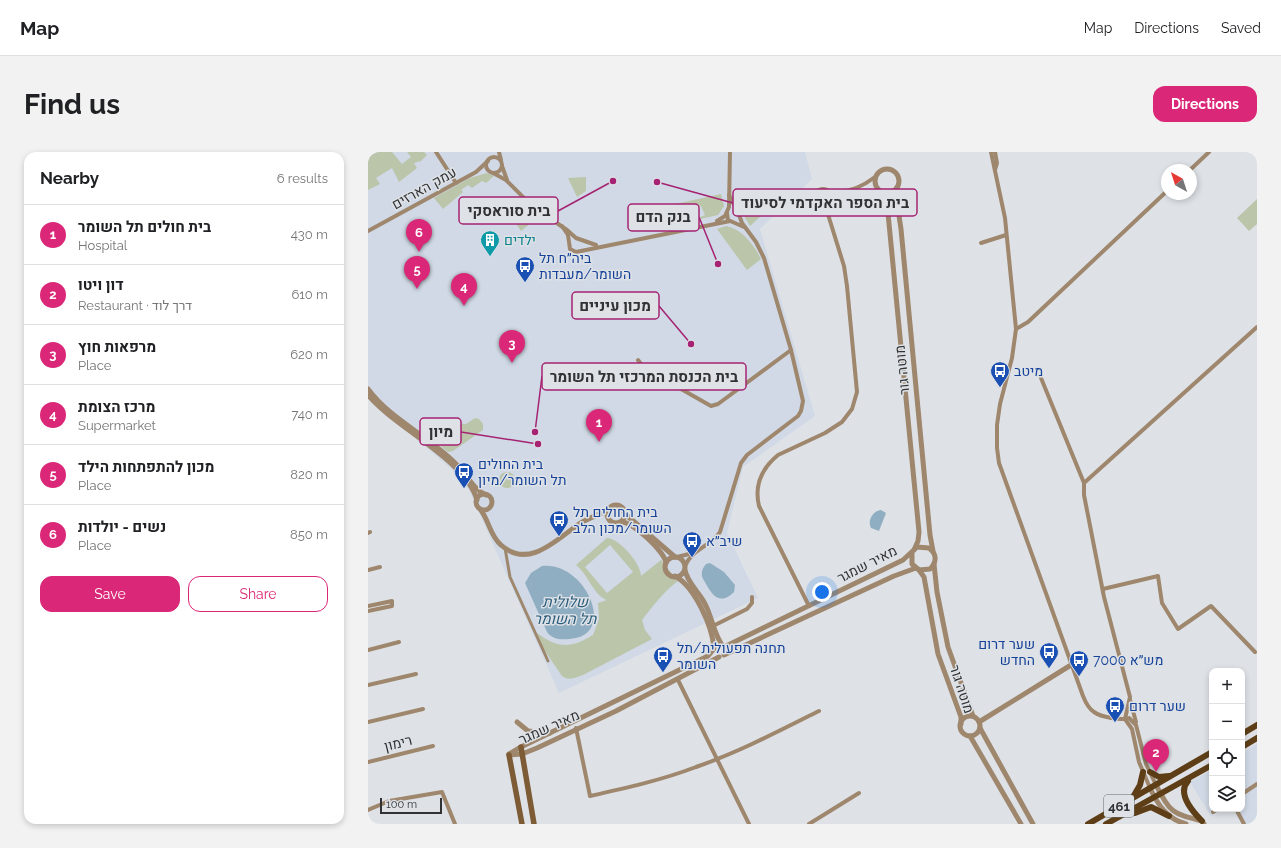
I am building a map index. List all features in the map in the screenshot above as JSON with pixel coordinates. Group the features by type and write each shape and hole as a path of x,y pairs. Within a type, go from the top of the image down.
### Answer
{"main road":[{"path":"1245,732 1257,725"},
{"path":"1245,745 1257,738"},
{"path":"521,747 534,824"},
{"name":"461","path":"1088,824 1209,754"},
{"path":"508,755 522,824"},
{"name":"461","path":"1106,824 1209,767"},
{"path":"1132,798 1140,785 1143,772"},
{"path":"1150,772 1159,777 1170,776"},
{"path":"1200,772 1184,785 1183,793 1203,823"},
{"path":"1114,824 1147,807 1155,808 1169,816"}],"street":[{"path":"436,152 456,183"},
{"name":"עמק הארזים","path":"368,232 476,172 495,152"},
{"path":"499,152 501,163 508,182"},
{"path":"730,152 727,218 744,228"},
{"path":"992,152 994,171 1005,218 1016,329 1012,358 1000,404 997,425 997,448 1005,480 1083,696 1094,712 1125,719 1129,718 1136,725"},
{"path":"994,171 997,163 996,152"},
{"path":"1196,164 1209,152"},
{"path":"501,163 496,157 489,160 487,166 492,172 508,182 527,202 578,239 582,244 580,250"},
{"path":"476,172 499,171 501,163"},
{"name":"מוטה גור","path":"913,552 918,541 919,532 887,203 874,183 875,177 883,170 891,170 898,177 896,196 901,229 930,535 933,551"},
{"path":"826,208 816,206 814,196 820,189 844,192 854,189 875,177"},
{"path":"826,208 832,202 866,191 890,193 898,187"},
{"path":"830,191 833,197 832,202"},
{"path":"675,576 681,574 689,558 695,552 720,532 737,471 744,458 793,421 801,411 803,395 762,253 744,228 739,214 729,195"},
{"path":"1016,329 1028,322 1161,197"},
{"path":"713,223 722,218 733,208 736,210"},
{"path":"809,606 759,506 757,490 760,476 771,461 778,455 834,428 847,416 855,401 857,383 844,266 826,208"},
{"path":"562,226 568,235 569,247 572,250 580,250 713,223 732,221 738,219 739,214"},
{"path":"981,243 1006,235"},
{"path":"569,242 578,239 593,245 602,245"},
{"path":"1084,483 1257,327"},
{"path":"638,360 644,368 707,405 714,406 791,350"},
{"path":"1042,378 1084,483 1084,495 1103,589 1136,725 1153,786"},
{"path":"368,389 386,408 450,458 479,491 491,500 488,516 490,529"},
{"path":"368,395 388,415 450,463 471,487 477,500 477,505 495,539 504,548 524,554 541,551 552,546 582,522 613,506 618,506 624,513 676,557 682,559 687,578 704,601 713,626 726,650 721,656 714,654 712,638 700,605 682,581 667,572 666,563 661,553 627,522 613,523 603,517 594,517"},
{"path":"477,500 480,496 486,495"},
{"path":"480,509 487,510 491,505"},
{"path":"608,520 607,514 609,509"},
{"path":"620,522 624,518 624,513"},
{"path":"926,546 933,551 936,558 934,564 926,570 917,569 911,562 913,552 917,547 926,546"},
{"path":"504,548 510,577 548,661"},
{"path":"666,563 670,559 695,552"},
{"name":"מאיר שמגר","path":"723,646 904,560 913,552"},
{"name":"מוטה גור","path":"934,564 937,592 948,647 973,716"},
{"path":"368,570 380,567"},
{"name":"מאיר שמגר","path":"508,755 522,754 616,711 678,680 721,656 908,569 917,569"},
{"name":"מוטה גור","path":"917,569 924,577 938,654 946,681 961,717 961,724"},
{"path":"1103,589 1158,576 1162,603 1178,629 1210,606 1255,652"},
{"path":"713,626 748,609 752,602 752,597"},
{"path":"368,606 392,601 392,606 368,611"},
{"path":"368,650 399,642"},
{"path":"714,649 717,645 723,646"},
{"name":"מאיר שמגר","path":"508,755 521,747 708,656 714,649"},
{"path":"979,722 1071,665"},
{"path":"368,685 416,674"},
{"path":"678,680 749,824"},
{"path":"1130,697 1125,719 1132,729 1143,772 1153,786 1169,816 1186,824"},
{"path":"612,702 616,711"},
{"path":"368,722 423,710"},
{"path":"576,728 590,796 657,780 717,759 819,711"},
{"path":"970,736 977,733 980,728 979,722 973,716 965,718 961,724 962,731 970,736 1021,824"},
{"path":"517,722 528,731 551,733"},
{"name":"מוטה גור","path":"980,728 1033,824"},
{"name":"רימון","path":"368,762 432,746"},
{"path":"1245,792 1257,784"},
{"path":"368,810 389,801 442,792 455,824"},
{"path":"809,824 859,793"},
{"path":"1158,795 1176,814 1203,823"},
{"path":"1238,812 1244,824"}],"shaded area":[{"path":"368,152 805,152 812,179 760,229 815,416 743,467 727,533 758,598 559,693 469,490 451,469 368,397"},
{"path":"1257,744 1257,824 1242,824 1235,812 1245,812 1245,751"},
{"path":"1209,772 1209,812 1217,812 1211,816 1190,782"}],"green space":[{"path":"370,152 392,152 402,164 411,157 407,152 424,152 427,155 421,161 414,163 417,168 399,182 392,168 376,178 380,184 368,190 368,154"},
{"path":"487,173 494,176 486,183 482,181 472,188 468,185 461,190 463,192 443,209 434,198 470,178"},
{"path":"586,177 586,191 577,197 568,178"},
{"path":"721,194 724,206 718,215 691,221 705,215 701,206 684,213 687,221 644,230 656,222 666,206"},
{"path":"779,194 781,198 750,226 743,214"},
{"path":"1257,199 1257,224 1249,231 1237,218"},
{"path":"530,211 538,217 521,231 515,222"},
{"path":"726,226 737,230 747,238 761,259 747,270 717,229"},
{"path":"475,418 479,419 483,424 483,430 453,451 448,452 430,437 430,433 449,420 451,423 466,424"},
{"path":"507,472 514,477 515,480 510,487 507,488 500,483 499,480 504,473"},
{"path":"607,538 617,542 628,552 637,565 641,576 661,560 678,581 663,594 642,620 645,630 652,639 583,675 570,679 562,676 541,645 537,633 551,642 564,645 578,643 593,635 599,619 598,603 607,600 598,594 576,565","holes":["610,545 633,572 607,593 585,567"]}],"water":[{"path":"881,510 886,513 879,531 871,528 870,519 873,514"},
{"path":"710,563 724,572 735,585 734,592 725,598 721,599 715,596 703,578 703,569 706,564"},
{"name":"שלולית תל השומר","path":"542,566 558,568 572,575 583,586 591,600 594,614 592,626 584,635 569,639 559,639 554,638 547,632 525,583 531,573"}],"place":[{"name":"בית סוראסקי","path":"613,181"},
{"name":"בית הספר האקדמי לסיעוד","path":"657,182"},
{"name":"נשים - יולדות","path":"419,252"},
{"name":"ילדים","path":"490,257"},
{"name":"בנק הדם","path":"718,264"},
{"name":"ביה״ח תל השומר/מעבדות","path":"525,283"},
{"name":"מכון להתפתחות הילד","path":"417,289"},
{"name":"מרכז הצומת","path":"464,306"},
{"name":"מכון עיניים","path":"691,344"},
{"name":"מרפאות חוץ","path":"512,363"},
{"name":"מיטב","path":"1000,388"},
{"name":"בית הכנסת המרכזי תל השומר","path":"535,432"},
{"name":"בית חולים תל השומר","path":"599,442"},
{"name":"מיון","path":"538,444"},
{"name":"בית החולים תל השומר/מיון","path":"464,489"},
{"name":"בית החולים תל השומר/מכון הלב","path":"559,537"},
{"name":"שיב״א","path":"692,558"},
{"name":"שער דרום החדש","path":"1049,669"},
{"name":"תחנה תפעולית/תל השומר","path":"663,673"},
{"name":"מש״א 7000","path":"1079,677"},
{"name":"שער דרום","path":"1115,723"},
{"name":"דון ויטו","path":"1156,772"}]}
